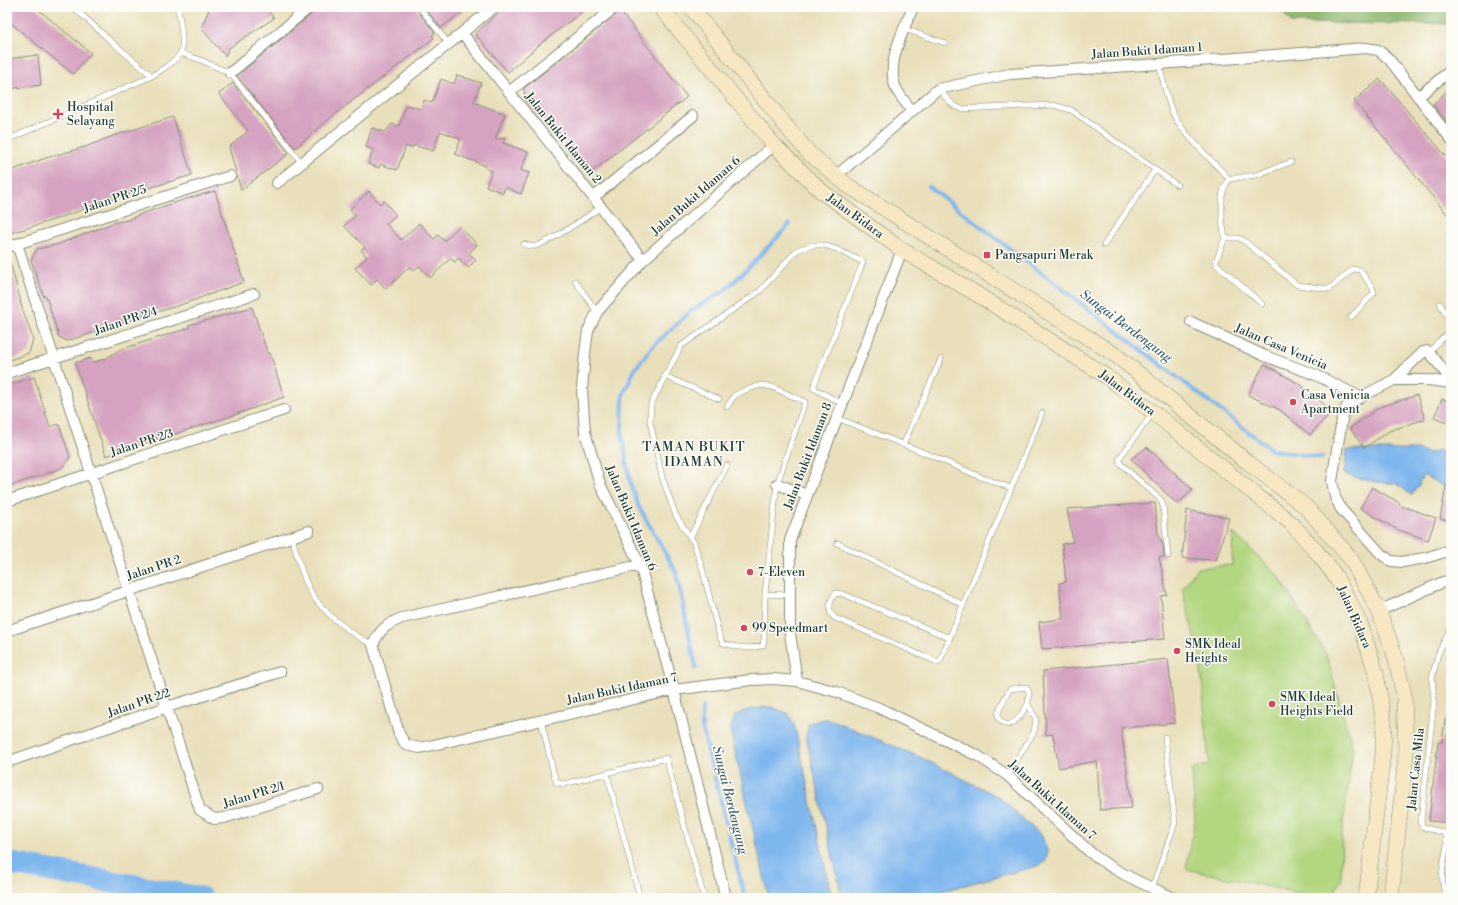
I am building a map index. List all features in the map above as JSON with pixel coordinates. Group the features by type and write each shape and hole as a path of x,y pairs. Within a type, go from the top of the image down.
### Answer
{"main road":[{"name":"Jalan Bidara","path":"660,7 774,145 806,177 828,196 902,250 975,293 1101,373 1154,413 1285,518 1302,535 1334,574 1349,600 1361,626 1376,674 1384,726 1383,754 1366,898"},
{"name":"Jalan Bidara","path":"691,7 790,131 809,153 836,176 847,185 970,264 1117,356 1246,461 1306,507 1351,559 1379,611 1395,656 1404,695 1406,756 1391,898"}],"street":[{"path":"230,73 310,7"},
{"path":"277,183 494,7"},
{"path":"912,111 896,88 892,70 896,48 913,7"},
{"path":"509,92 613,9"},
{"name":"Jalan Bukit Idaman 2","path":"462,33 643,260"},
{"name":"Jalan Bukit Idaman 1","path":"836,176 938,89 1010,74 1366,48 1378,50 1389,59 1451,139"},
{"path":"1418,97 1451,70"},
{"path":"594,197 693,116"},
{"name":"Jalan Bukit Idaman 6","path":"726,898 674,690 640,565 600,484 585,432 582,390 584,353 588,331 597,312 643,260 774,145"},
{"name":"Jalan PR 2/5","path":"7,247 230,176"},
{"path":"18,244 167,707"},
{"name":"Jalan Bukit Idaman 8","path":"797,681 790,633 790,540 902,250"},
{"name":"Jalan PR 2/4","path":"7,374 254,294"},
{"name":"Jalan Casa Venicia","path":"1191,322 1265,356 1316,376 1360,397"},
{"path":"1451,382 1427,351 1423,352 1394,380 1349,403 1342,413 1332,481 1334,497 1341,509 1382,554 1391,561 1402,562 1425,558 1451,550"},
{"path":"1394,380 1430,380 1451,382"},
{"name":"Jalan PR 2/3","path":"7,501 284,410"},
{"path":"777,484 807,495"},
{"name":"Jalan PR 2","path":"7,631 309,531"},
{"path":"373,645 381,630 387,624 402,618 640,565"},
{"path":"1379,611 1443,582 1451,580"},
{"name":"Jalan Bukit Idaman 7","path":"373,645 399,734 406,745 420,748 674,690 751,680 773,679 797,681 837,692 879,708 978,756 1007,776 1092,854 1122,873 1174,898"},
{"name":"Jalan PR 2/2","path":"7,762 167,707 280,672"},
{"name":"Jalan PR 2/1","path":"167,707 200,810 214,819 224,818 318,788"}],"lane":[{"path":"73,7 152,76"},
{"path":"7,140 152,76 170,64 180,53 182,26 177,7"},
{"path":"419,7 449,44"},
{"path":"904,29 945,43"},
{"path":"180,53 230,73 302,163"},
{"path":"1159,64 1172,111 1177,121 1185,132 1229,179"},
{"path":"938,89 954,106 962,109 1053,105 1071,110 1177,185"},
{"path":"1229,179 1256,175 1291,162"},
{"path":"1104,245 1155,170"},
{"path":"1229,179 1224,188 1222,197 1222,221 1225,238 1216,264 1262,304"},
{"path":"524,244 530,247 536,246 556,236 601,207"},
{"path":"1225,238 1238,238 1243,240 1297,285 1330,289 1353,269 1360,270 1372,287 1374,293 1351,317"},
{"path":"727,407 734,396 743,391 761,385 772,387 805,402 777,484 764,594 763,645 756,648 729,645 723,642 717,629 703,571 694,543 676,516 662,477 650,421 651,404 680,346 760,291 797,250 813,245 824,245 863,262 813,388 843,404"},
{"path":"575,281 597,312"},
{"path":"1440,304 1451,322"},
{"path":"1430,353 1440,338 1451,333"},
{"path":"903,445 941,359"},
{"path":"664,376 719,399"},
{"path":"950,638 843,594 836,593 832,597 829,610 831,615 835,618 937,662 940,661 950,638 964,605 1042,413"},
{"path":"1154,413 1119,460 1121,464 1161,500 1163,506 1168,556"},
{"path":"836,418 1011,488"},
{"path":"690,538 727,465"},
{"path":"292,537 308,586 316,599 336,621 352,633 373,645"},
{"path":"837,543 964,605"},
{"path":"764,594 790,595"},
{"name":"Jalan Casa Mila","path":"1445,898 1442,868 1448,845 1448,839 1446,833 1422,826 1421,820 1434,701 1432,678 1438,654 1451,627"},
{"path":"1007,776 1034,732 1036,719 1028,704 1028,692 1026,687 1010,689 998,714 999,720 1006,725 1014,723 1028,704"},
{"path":"541,720 557,783 564,784 666,758 704,898"},
{"path":"1152,888 1175,823 1165,737"},
{"path":"607,774 640,898"}],"green space":[{"path":"1279,7 1451,7 1451,24 1291,23"},
{"name":"SMK Ideal Heights Field","path":"1233,533 1278,575 1326,654 1353,749 1342,833 1341,880 1331,898 1321,898 1186,869 1195,820 1192,770 1209,764 1200,659 1182,589 1197,568 1232,565"}],"water":[{"path":"1347,450 1417,450 1430,453 1446,451 1447,455 1451,456 1451,484 1442,486 1424,475 1419,482 1420,484 1411,495 1396,483 1376,482 1344,474"},
{"path":"772,707 789,714 795,727 832,898 769,898 730,730 735,716 750,709"},
{"path":"827,718 922,758 999,797 1042,836 1048,853 1045,862 1037,866 916,898 842,898 806,736 809,723"}],"building":[{"path":"7,7 35,7 91,53 73,74 7,20"},
{"path":"210,7 265,7 274,18 229,48 225,56 201,28"},
{"path":"320,7 415,7 435,33 432,36 434,38 334,115 295,148 237,76"},
{"path":"424,7 468,7 441,28"},
{"path":"505,7 588,7 539,45 508,72 475,34"},
{"path":"620,11 687,97 588,175 525,100 524,88"},
{"path":"38,55 41,85 7,89 7,59"},
{"path":"457,75 481,83 474,102 505,114 495,139 505,138 503,143 528,152 521,170 529,173 521,194 505,187 503,193 486,186 492,171 485,168 486,166 455,154 461,139 440,131 433,151 413,145 412,148 406,146 397,170 380,164 379,168 368,164 373,150 366,147 372,128 385,132 392,124 399,126 406,105 421,109 424,100 432,103 441,79 454,84"},
{"path":"1380,79 1451,162 1451,219 1354,101"},
{"path":"233,83 289,153 241,190 229,147 248,131 219,94"},
{"path":"1451,86 1451,127 1433,105"},
{"path":"173,117 192,175 7,234 7,172"},
{"path":"215,191 244,282 186,303 67,341 59,337 46,296 44,297 31,260 37,249 56,245 116,222 128,220 143,213"},
{"path":"369,191 380,204 384,201 396,215 386,224 401,240 419,223 434,239 438,235 444,241 460,226 477,245 469,253 476,260 468,268 459,258 454,262 451,258 430,278 419,266 413,271 409,267 386,289 377,279 371,285 355,268 367,257 361,250 365,247 344,226 356,215 350,209"},
{"path":"7,262 10,262 20,302 33,339 29,353 7,361"},
{"path":"252,307 268,354 270,353 284,397 240,413 106,456 75,363 91,358 92,363 107,358 119,350 189,328 189,325"},
{"name":"Casa Venicia Apartment","path":"1264,364 1301,385 1332,411 1310,435 1280,410 1248,395"},
{"path":"34,377 50,427 59,424 70,457 62,468 7,487 7,386"},
{"name":"Casa Venicia Apartment","path":"1417,395 1425,419 1389,431 1364,448 1350,428 1380,407"},
{"path":"1442,399 1451,403 1451,424 1434,417"},
{"path":"1147,447 1193,490 1177,504 1131,459"},
{"path":"1446,486 1451,487 1451,521 1440,519"},
{"path":"1372,487 1400,503 1399,505 1436,518 1428,540 1396,529 1360,508"},
{"path":"1155,503 1158,533 1163,545 1164,557 1159,557 1167,595 1161,596 1165,639 1042,649 1039,622 1063,619 1059,583 1066,582 1062,544 1073,542 1067,509"},
{"path":"1187,510 1229,518 1216,560 1182,558"},
{"path":"1168,659 1175,723 1121,728 1132,808 1100,810 1097,761 1059,768 1053,734 1046,735 1043,671"},
{"path":"1445,720 1451,720 1451,823 1429,821 1438,742 1442,742"}],"waterway":[{"name":"Sungai Berdengung","path":"928,186 1272,450 1322,458"},
{"name":"Sungai Berdengung","path":"696,668 676,572 639,507 630,482 622,433 623,395 635,369 652,347 692,310 723,292 790,224"},
{"name":"Sungai Berdengung","path":"702,707 702,727 745,898"},
{"path":"7,863 201,898"}],"place":[{"name":"Hospital Selayang","path":"58,114"},
{"name":"Pangsapuri Merak","path":"987,255"},
{"name":"Casa Venicia Apartment","path":"1293,402"},
{"name":"7-Eleven","path":"750,572"},
{"name":"99 Speedmart","path":"744,628"},
{"name":"SMK Ideal Heights","path":"1177,651"},
{"name":"SMK Ideal Heights Field","path":"1272,704"}],"district":[{"name":"TAMAN BUKIT IDAMAN","path":"694,454"}]}
